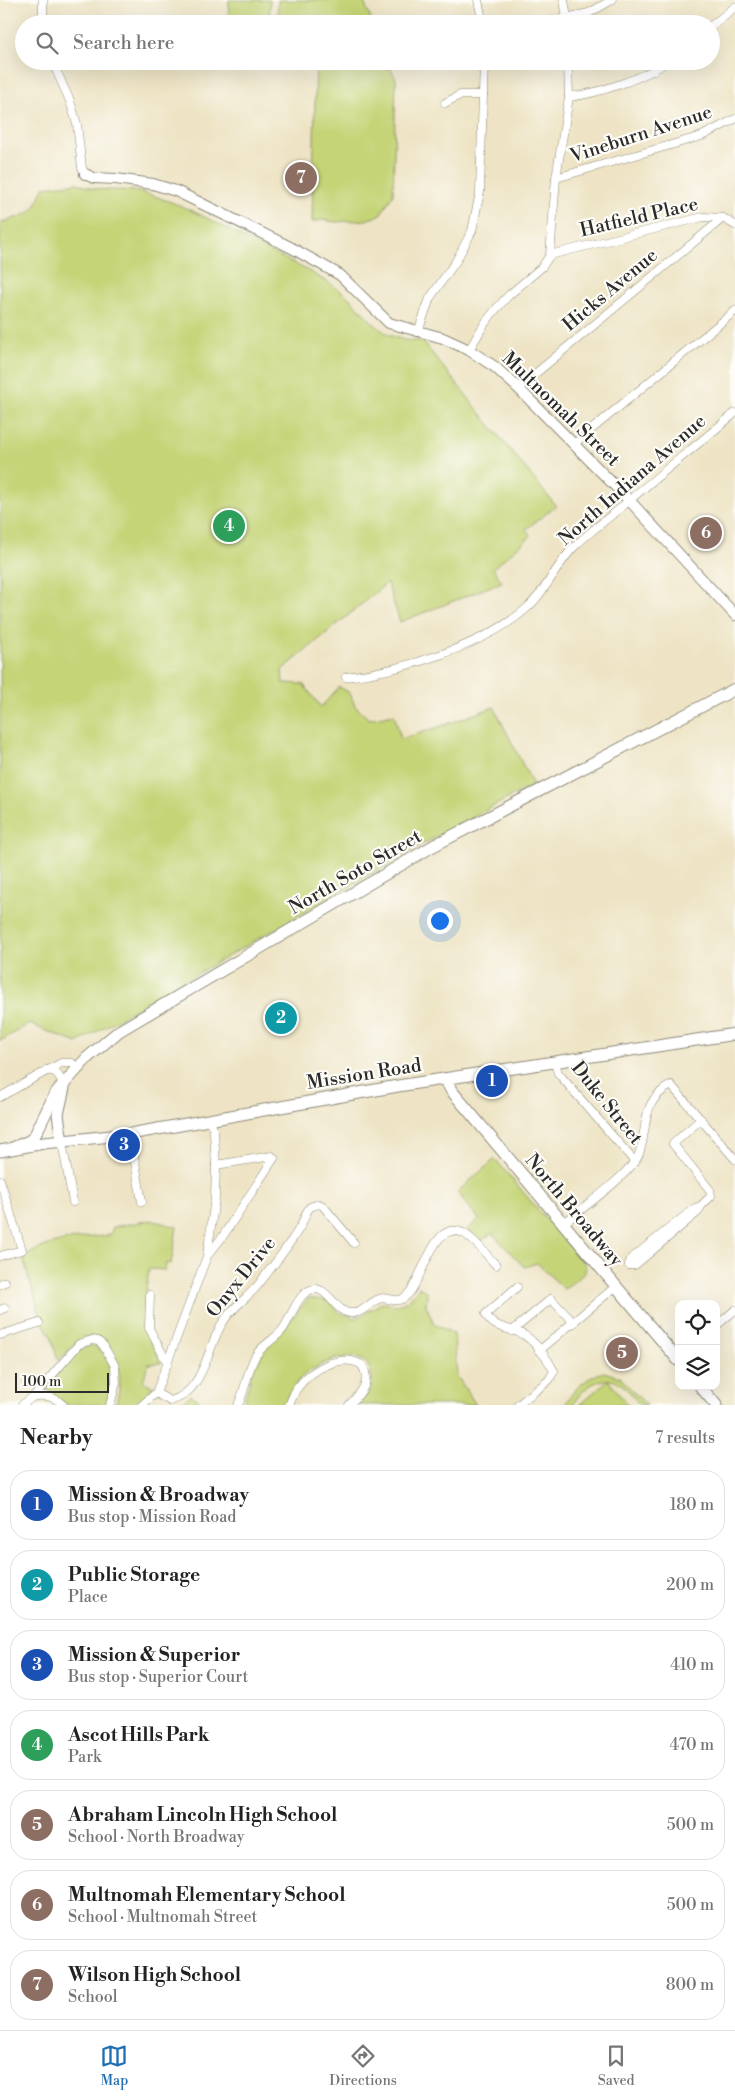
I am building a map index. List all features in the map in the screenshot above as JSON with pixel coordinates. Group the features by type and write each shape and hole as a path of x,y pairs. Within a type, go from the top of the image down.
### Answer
{"main road":[{"name":"North Soto Street","path":"62,1142 58,1114 64,1084 106,1040 433,846 735,690"},
{"name":"Mission Road","path":"5,1150 130,1134 210,1118 398,1086 735,1034"},
{"name":"North Broadway","path":"445,1079 451,1090 615,1287 675,1356"},
{"path":"5,1150 29,1141 34,1137 55,1094 64,1084"},
{"path":"703,1390 716,1405"}],"street":[{"path":"43,0 43,15"},
{"path":"478,0 481,15"},
{"path":"564,0 567,15"},
{"path":"584,15 612,0"},
{"path":"720,19 735,7"},
{"path":"56,70 70,101 77,124 82,168 85,174"},
{"path":"418,332 430,298 464,248 478,213 484,70"},
{"path":"469,350 485,322 496,309 509,295 542,267 550,255 556,178 569,97 568,70"},
{"path":"569,97 626,82 652,70"},
{"path":"445,103 460,95 483,96"},
{"name":"Vineburn Avenue","path":"556,178 702,136 735,119"},
{"name":"Multnomah Street","path":"85,174 94,178 153,184 176,192 340,275 389,323 442,338 469,350 495,367 629,500 735,615"},
{"name":"Hatfield Place","path":"550,255 693,219 723,218 735,224"},
{"name":"Hicks Avenue","path":"518,388 723,218"},
{"path":"574,444 735,311"},
{"name":"North Indiana Avenue","path":"346,677 397,667 438,655 510,622 529,606 543,590 574,547 735,413"},
{"path":"0,1097 46,1070 66,1062 72,1062 78,1068"},
{"name":"Duke Street","path":"555,1063 558,1072 635,1162"},
{"path":"46,1070 56,1072 64,1084"},
{"path":"563,1224 624,1174 635,1162 639,1154 649,1107 657,1096 671,1085 735,1159"},
{"path":"142,1405 156,1393 207,1256 215,1198 216,1165 214,1133 210,1118"},
{"path":"701,1119 673,1144 712,1194 698,1212 635,1264 629,1265 631,1259 694,1208 701,1206"},
{"path":"130,1134 142,1202"},
{"path":"62,1142 73,1202"},
{"path":"207,1256 274,1158 272,1156 216,1165"},
{"path":"0,1180 22,1250 0,1256"},
{"name":"Onyx Drive","path":"156,1393 170,1401 178,1399 194,1386 223,1322 263,1280 299,1228 310,1207 319,1204 323,1206 354,1243"},
{"path":"238,1405 256,1354 279,1334 300,1298 311,1289 323,1292 348,1313 354,1314 380,1299 402,1300 409,1295 417,1281 432,1246 448,1233 455,1230 464,1233 496,1265"},
{"path":"517,1287 486,1314 497,1326 526,1336 540,1351 554,1371 553,1375 518,1405"},
{"path":"540,1351 615,1287"},
{"path":"150,1295 149,1328 168,1364"},
{"path":"512,1331 551,1299 574,1323"},
{"path":"720,1323 735,1310"},
{"path":"0,1335 39,1324"},
{"path":"22,1405 34,1396 79,1344 86,1341 98,1341 103,1344 115,1366 116,1383 110,1405"},
{"path":"289,1405 298,1386 314,1372 334,1362 350,1360 362,1365 367,1378 362,1391 349,1405"},
{"path":"34,1396 47,1395 55,1398 63,1405"}],"green space":[{"path":"229,0 270,0 269,15 228,15"},
{"path":"278,0 363,0 369,15 278,15"},
{"path":"316,70 392,70 396,79 393,195 380,215 366,220 336,222 322,220 312,222"},
{"path":"78,183 93,188 136,191 196,212 334,286 384,332 394,337 422,341 556,506 526,529 531,536 493,568 502,582 400,622 387,583 282,670 283,683 303,684 321,707 339,687 350,693 355,706 369,719 394,714 401,739 494,707 533,785 425,843 77,1043 29,1024 0,1041 0,223 23,215 33,209 44,187"},
{"path":"495,1159 586,1266 585,1273 564,1289 537,1263 524,1267 492,1233 480,1242 466,1231 479,1219 457,1192"},
{"path":"151,1220 177,1227 171,1264 166,1263 165,1270 149,1269 145,1298 145,1329 161,1363 148,1364 143,1381 154,1387 138,1405 115,1405 120,1380 118,1366 112,1352 100,1338 83,1337 58,1361 51,1336 42,1322 23,1258 54,1243 110,1235 113,1227"},
{"path":"419,1287 427,1292 426,1305 434,1324 454,1334 457,1376 476,1405 357,1405 370,1389 372,1379 370,1368 367,1364 363,1360 351,1357 325,1363 309,1371 298,1381 285,1405 243,1405 252,1372 264,1351 309,1298 329,1301 340,1313 356,1318 382,1303 397,1305 408,1301"},
{"path":"93,1345 104,1354 110,1366 111,1386 106,1405 66,1405 47,1389 73,1356 86,1347"},
{"path":"604,1372 620,1377 646,1405 640,1405 621,1384 607,1380 600,1381 587,1388 573,1405 565,1405 581,1384"},
{"path":"608,1380 628,1405 579,1405"},
{"path":"191,1395 207,1405 179,1405"}],"place":[{"name":"Wilson High School","path":"301,178"},
{"name":"Ascot Hills Park","path":"229,526"},
{"name":"Multnomah Elementary School","path":"706,533"},
{"name":"Public Storage","path":"281,1018"},
{"name":"Mission & Broadway","path":"492,1081"},
{"name":"Mission & Superior","path":"124,1145"},
{"name":"Abraham Lincoln High School","path":"622,1353"}]}
